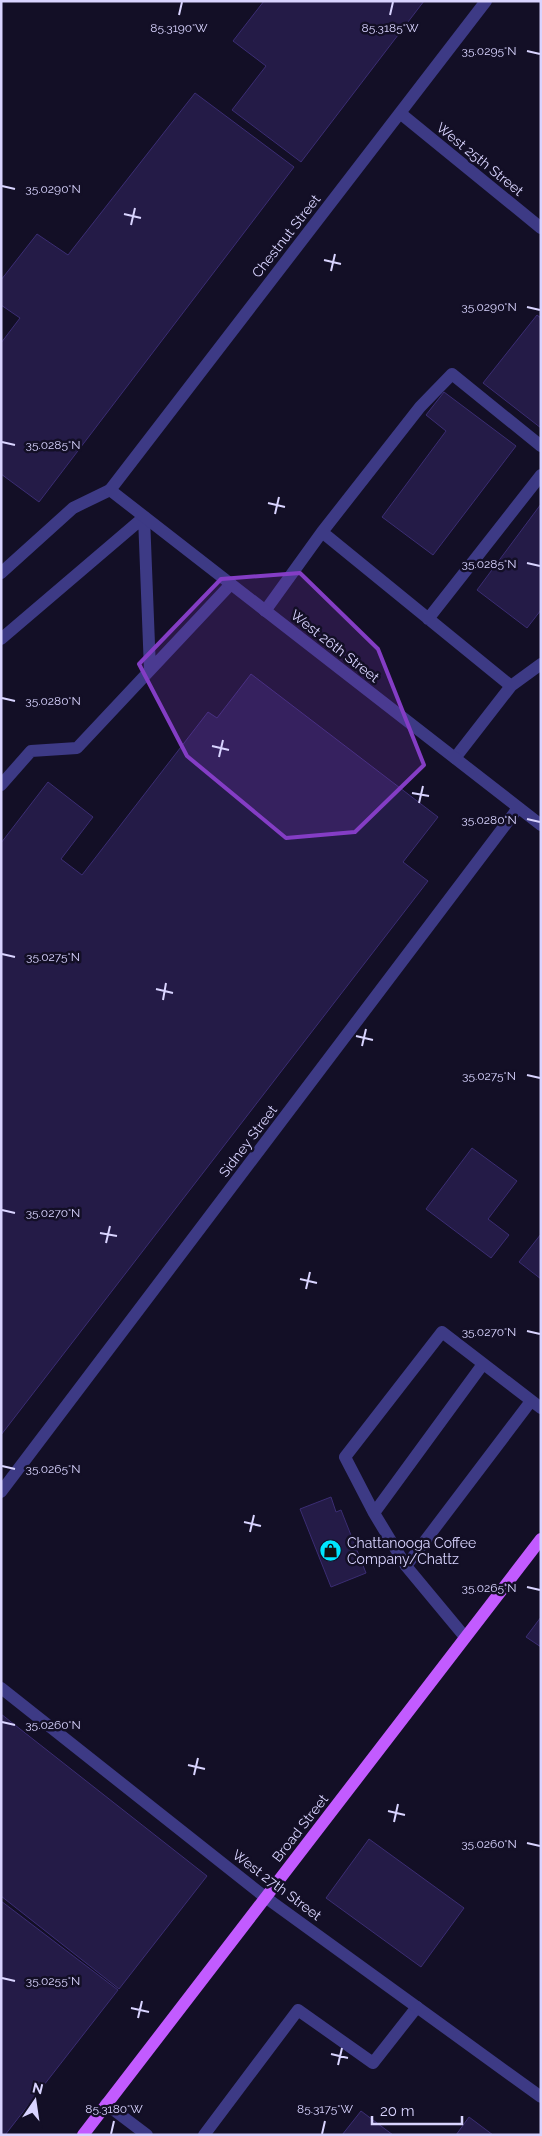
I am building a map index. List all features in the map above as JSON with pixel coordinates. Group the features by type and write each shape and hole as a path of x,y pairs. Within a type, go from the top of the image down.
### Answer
{"main road":[{"name":"Broad Street","path":"83,2135 465,1637 539,1545"}],"street":[{"name":"Chestnut Street","path":"110,490 486,1"},
{"name":"West 25th Street","path":"400,113 541,228"},
{"path":"265,611 322,532 420,407 452,374 541,446"},
{"path":"428,618 541,475"},
{"name":"West 26th Street","path":"110,490 541,826"},
{"path":"1,573 73,508 110,490"},
{"path":"1,639 144,517"},
{"path":"144,517 150,670"},
{"path":"322,532 511,686"},
{"path":"1,784 31,751 77,748 231,584"},
{"path":"455,758 511,686 541,664"},
{"name":"Sidney Street","path":"1,1492 518,808"},
{"path":"406,1566 536,1404 442,1332 345,1457 374,1513 406,1566 465,1637"},
{"path":"374,1513 483,1364"},
{"name":"West 27th Street","path":"1,1688 266,1897 541,2097"},
{"path":"204,2135 298,2010 373,2063 416,2007"},
{"path":"106,2104 147,2135"}],"highlighted area":[{"path":"300,573 378,649 424,765 355,832 286,838 187,756 139,664 221,579"}],"building":[{"path":"264,1 424,1 301,162 232,110 266,66 233,41"},
{"path":"195,93 294,167 39,502 1,474 1,343 20,318 1,305 1,280 37,234 68,255"},
{"path":"537,315 541,318 541,428 483,383"},
{"path":"444,392 516,446 433,555 382,517 446,431 426,415"},
{"path":"541,504 541,610 527,628 477,590"},
{"path":"251,674 438,817 403,862 428,881 1,1435 1,843 48,782 93,817 61,859 82,875 208,712 217,718"},
{"path":"472,1148 517,1181 488,1219 509,1235 491,1258 426,1209"},
{"path":"541,1234 541,1279 519,1262"},
{"path":"331,1497 336,1512 341,1510 366,1573 331,1587 300,1509"},
{"path":"541,1617 541,1647 526,1637"},
{"path":"1,1714 207,1876 119,1989 1,1896"},
{"path":"369,1839 464,1908 421,1967 326,1898"},
{"path":"1,1901 118,1990 5,2135 1,2135"},
{"path":"361,2111 393,2135 342,2135"},
{"path":"469,2117 493,2135 456,2135"}],"place":[{"name":"Chattanooga Coffee Company/Chattz","path":"331,1551"}]}
